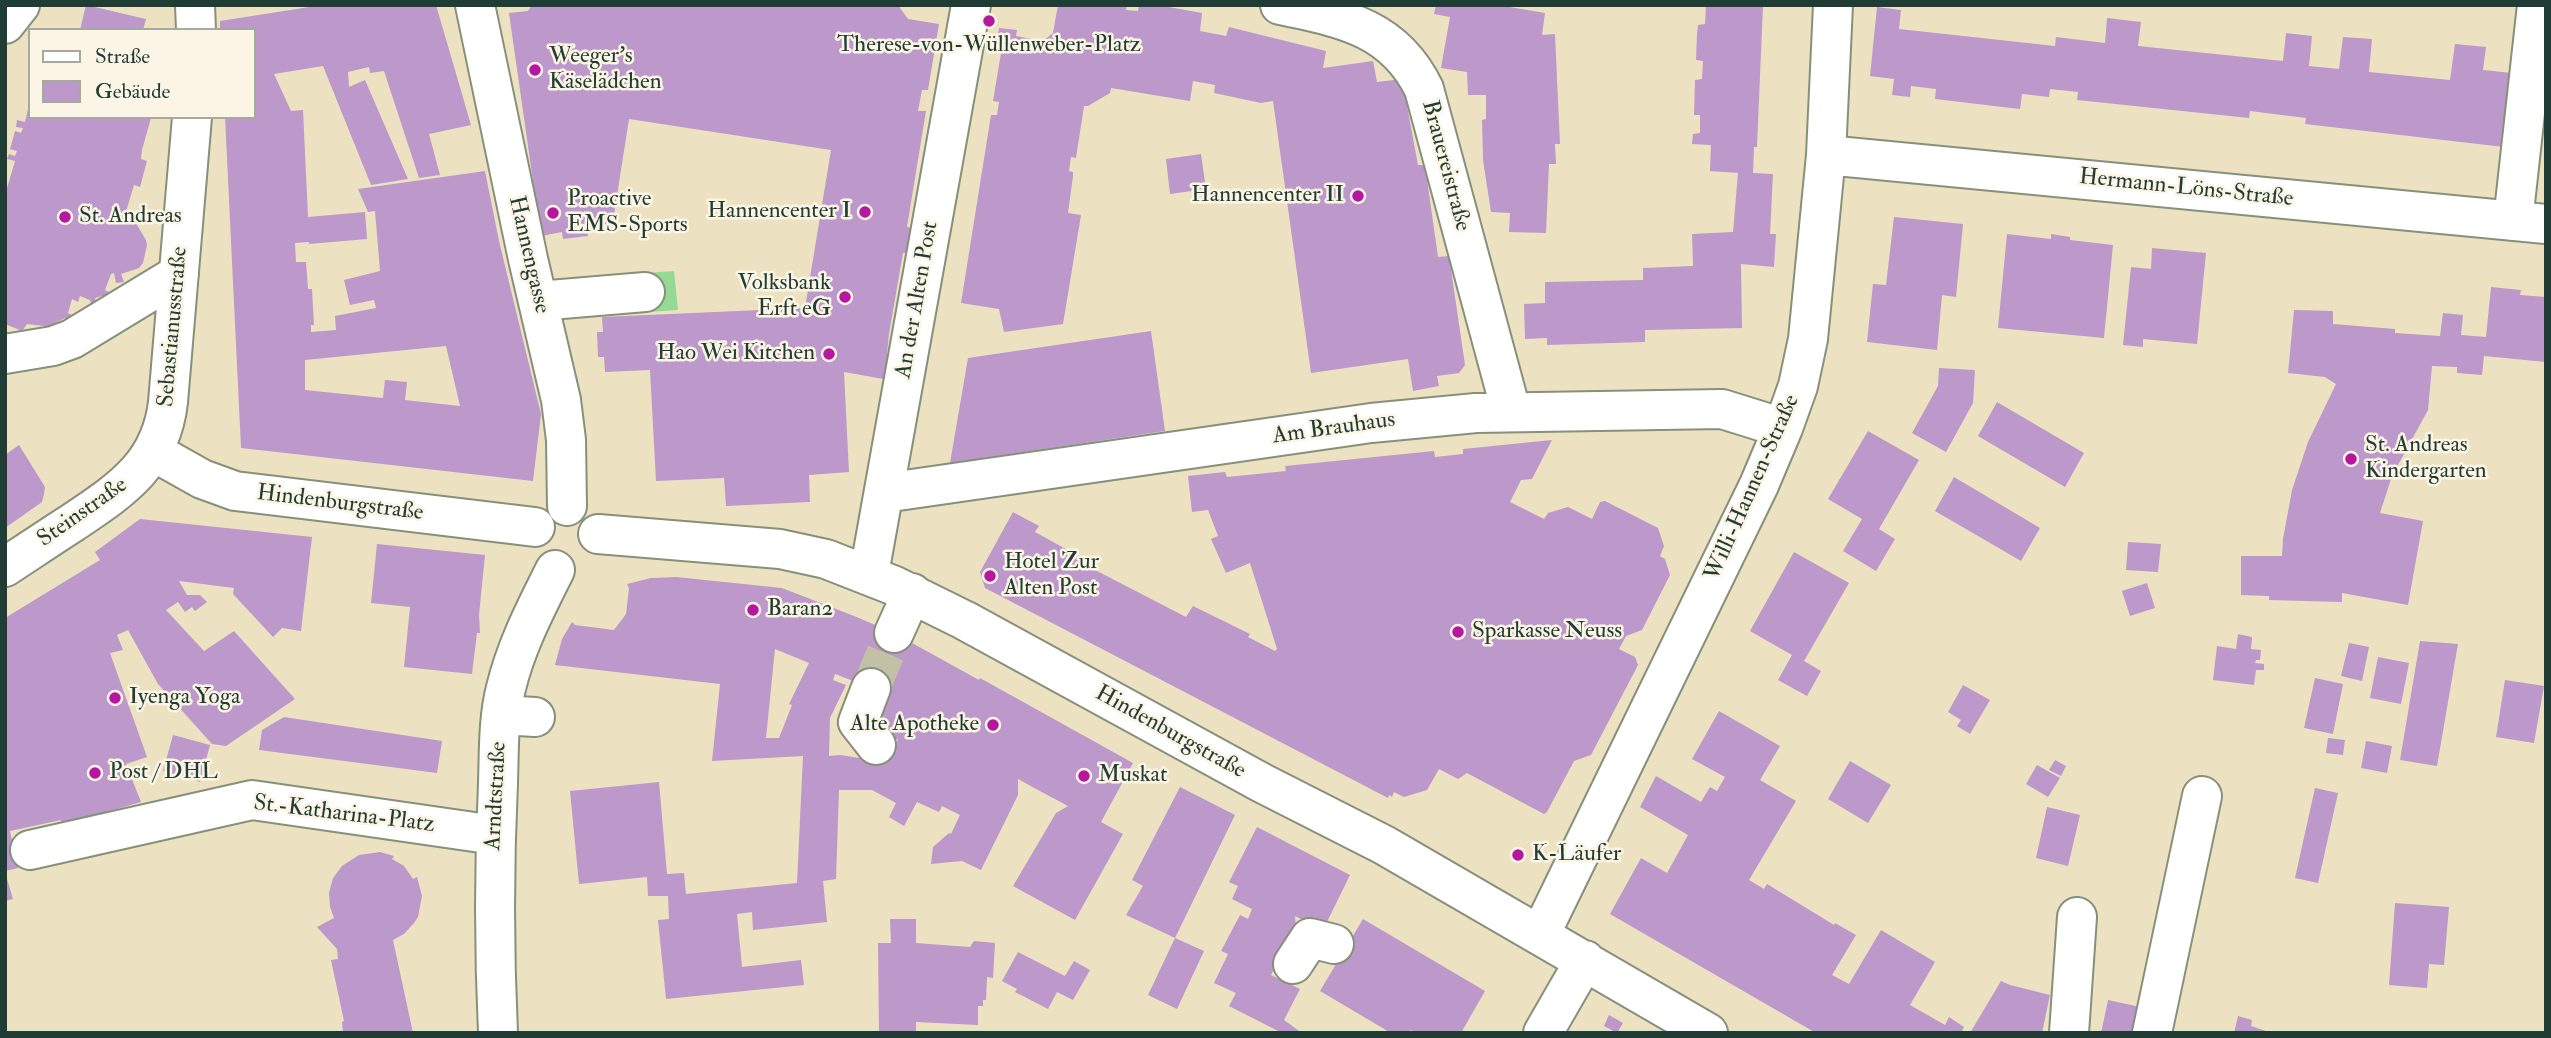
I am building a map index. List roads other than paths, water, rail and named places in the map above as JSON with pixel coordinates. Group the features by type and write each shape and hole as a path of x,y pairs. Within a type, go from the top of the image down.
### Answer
{"street":[{"path":"5,24 20,5"},
{"path":"195,5 197,28"},
{"name":"Hannengasse","path":"475,5 536,258 538,301 561,400 566,440 567,506"},
{"name":"Brauereistraße","path":"1280,5 1322,14 1373,32 1397,50 1418,76 1424,89 1511,411"},
{"name":"Willi-Hannen-Straße","path":"1540,935 1715,577 1783,428 1798,386 1808,339 1826,155 1833,5"},
{"path":"2529,223 2537,5"},
{"name":"An der Alten Post","path":"869,575 969,15"},
{"name":"Sebastianusstraße","path":"154,452 167,415 192,119"},
{"name":"Hermann-Löns-Straße","path":"1826,155 2529,223"},
{"path":"5,354 72,340 178,274"},
{"path":"538,301 645,292"},
{"name":"Am Brauhaus","path":"884,493 1371,423 1511,411 1722,409 1783,428"},
{"name":"Hindenburgstraße","path":"154,452 202,479 235,491 535,527"},
{"name":"Steinstraße","path":"5,567 121,490 154,452"},
{"path":"567,506 588,514 598,534 597,548 591,559 581,568 568,572 555,570 538,558 533,538 535,527 547,511 567,506"},
{"name":"Hindenburgstraße","path":"598,534 780,549 826,559 912,593 1262,783 1384,845 1708,1033"},
{"name":"Arndtstraße","path":"498,1033 494,932 495,835 518,716 505,689 519,645 555,570"},
{"path":"894,633 912,593"},
{"path":"871,688 858,722 876,745"},
{"path":"2152,1033 2202,796"},
{"name":"St.-Katharina-Platz","path":"30,850 252,800 495,835"},
{"path":"2069,1033 2077,917"},
{"path":"1293,964 1310,939 1335,944"},
{"path":"1543,1033 1585,960"}],"tunnel":[{"path":"871,688 894,633"}],"place":[{"name":"Therese-von-Wüllenweber-Platz","path":"989,21"},
{"name":"Weeger's Käselädchen","path":"535,70"},
{"name":"Hannencenter II","path":"1358,196"},
{"name":"Hannencenter I","path":"865,212"},
{"name":"Proactive EMS-Sports","path":"553,213"},
{"name":"St. Andreas","path":"65,217"},
{"name":"Volksbank Erft eG","path":"845,297"},
{"name":"Hao Wei Kitchen","path":"829,354"},
{"name":"St. Andreas Kindergarten","path":"2351,459"},
{"name":"Hotel Zur Alten Post","path":"990,576"},
{"name":"Baran2","path":"753,610"},
{"name":"Sparkasse Neuss","path":"1458,632"},
{"name":"Iyenga Yoga","path":"115,698"},
{"name":"Alte Apotheke","path":"993,725"},
{"name":"Post / DHL","path":"95,773"},
{"name":"Muskat","path":"1084,776"},
{"name":"K-Läufer","path":"1518,855"}]}
